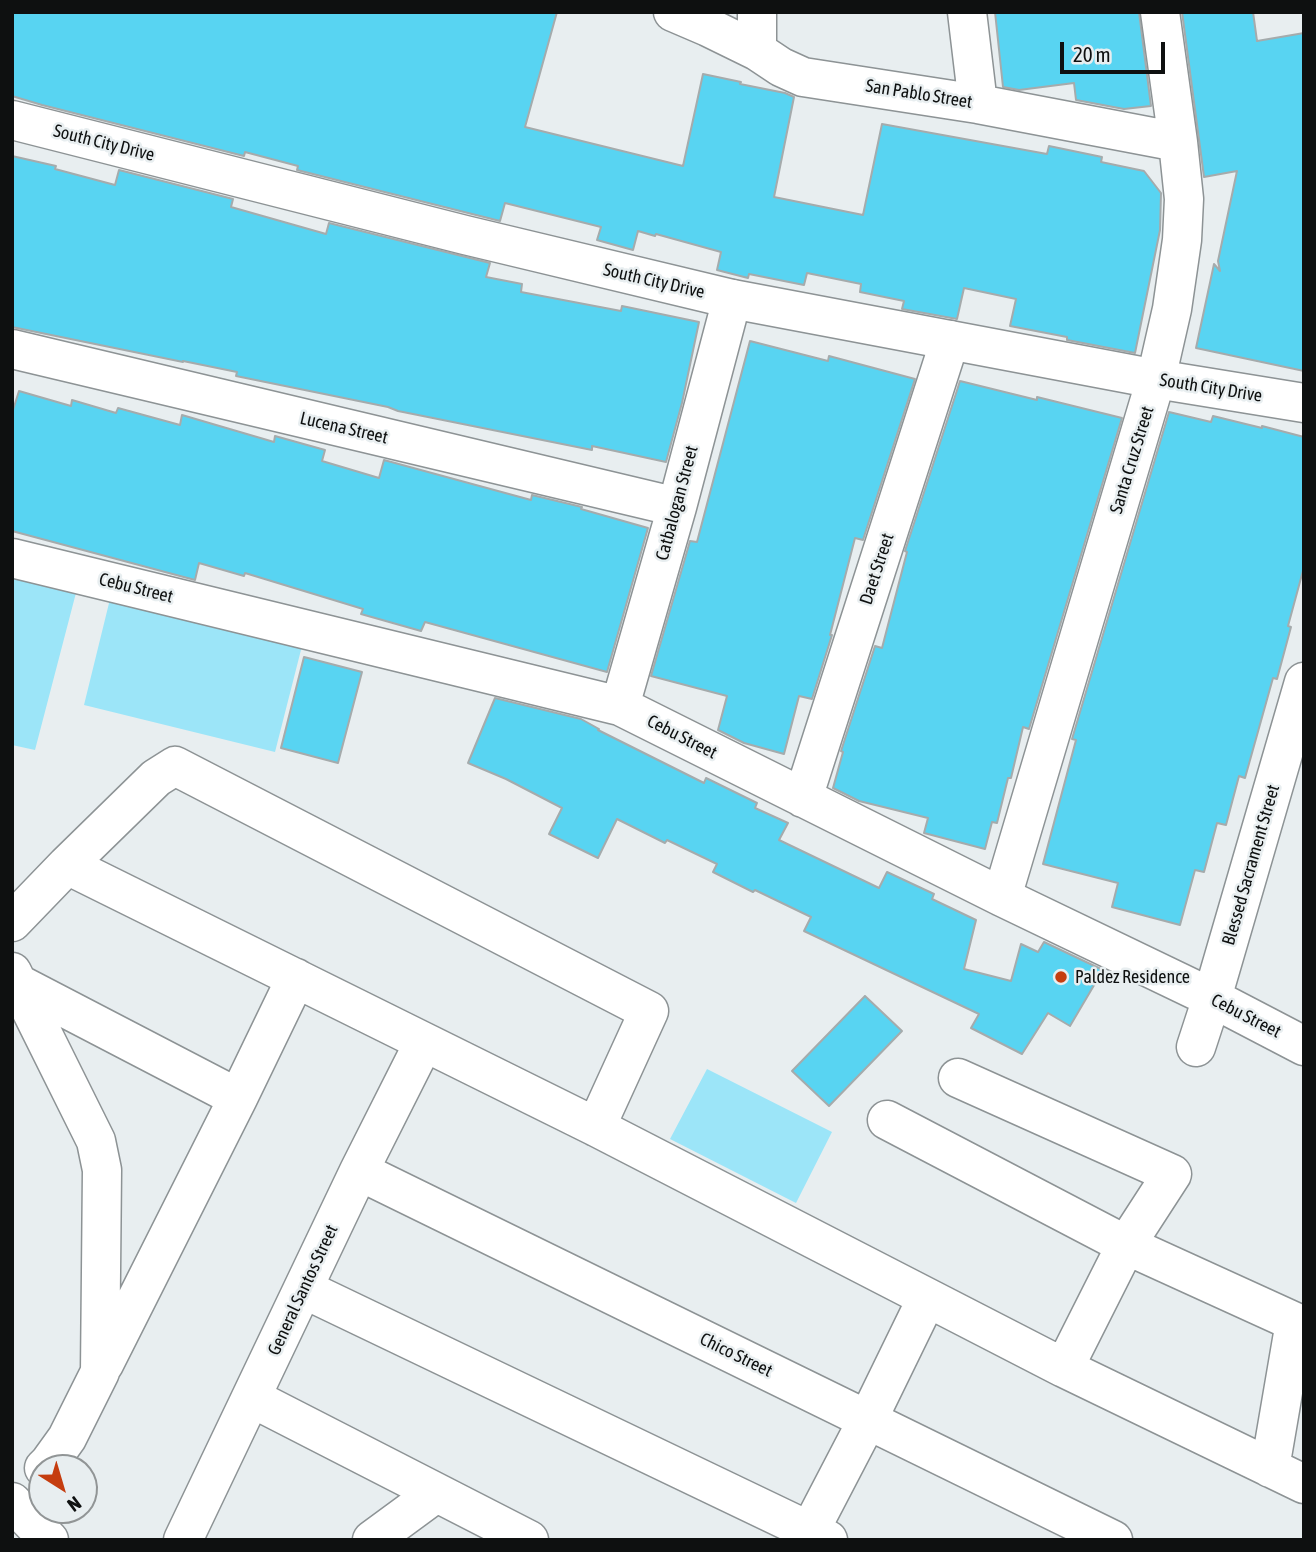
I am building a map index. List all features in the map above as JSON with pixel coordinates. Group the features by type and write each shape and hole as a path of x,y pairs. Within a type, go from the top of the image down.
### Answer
{"street":[{"name":"San Pablo Street","path":"673,12 757,51 781,67 803,77 978,104 1178,142"},
{"path":"757,12 757,51"},
{"path":"967,12 978,104"},
{"name":"Santa Cruz Street","path":"1002,897 1156,379 1172,309 1182,240 1184,199 1160,12"},
{"name":"South City Drive","path":"12,120 465,235 732,299 1156,379 1304,403"},
{"name":"Catbalogan Street","path":"620,706 677,507 732,299"},
{"name":"Daet Street","path":"803,798 950,340"},
{"name":"Lucena Street","path":"12,349 677,507"},
{"name":"Cebu Street","path":"12,558 620,706 1304,1046"},
{"name":"Blessed Sacrament Street","path":"1196,1047 1304,681"},
{"path":"12,922 67,864 156,778 176,766 649,1012 596,1126"},
{"path":"67,864 596,1126 1064,1368 1287,1476 1295,1322 1126,1245 887,1120"},
{"path":"15,977 238,1098"},
{"path":"15,977 96,1141 102,1170 100,1372"},
{"path":"55,1454 67,1438 296,978"},
{"name":"General Santos Street","path":"183,1540 359,1171 424,1042"},
{"path":"958,1078 1172,1174 1126,1245 1064,1368"},
{"name":"Chico Street","path":"359,1171 1112,1540"},
{"path":"304,1289 815,1537 927,1298"},
{"path":"252,1398 529,1540"},
{"path":"28,1484 12,1499 49,1540"},
{"path":"372,1540 436,1493"}],"shaded area":[{"path":"12,573 77,589 35,750 12,745"},
{"path":"111,595 303,642 275,752 84,705"},
{"path":"707,1069 832,1132 796,1203 670,1139"}],"building":[{"path":"12,12 557,12 525,127 683,166 703,74 785,93 794,97 774,197 863,215 882,124 1047,154 1049,146 1102,157 1101,162 1144,171 1161,193 1160,230 1135,353 1010,326 1016,299 964,288 957,319 902,309 904,301 860,292 861,284 807,273 804,285 749,274 748,278 717,270 721,252 656,234 655,236 638,231 633,250 597,240 601,227 505,203 500,221 297,170 298,166 245,152 244,156 12,96"},
{"path":"995,12 1139,12 1151,106 1124,109 1076,100 1074,83 1019,90 1003,87"},
{"path":"1182,12 1253,12 1257,41 1304,33 1304,371 1196,348 1214,264 1220,271 1218,261 1237,171 1204,177"},
{"path":"12,156 56,166 55,169 115,185 119,170 233,199 231,207 326,234 329,223 490,263 486,277 522,284 521,292 621,311 622,306 699,322 666,462 398,411 236,376 237,372 12,327"},
{"path":"750,341 828,361 829,356 915,379 863,540 855,538 832,635 812,699 799,696 784,754 744,743 718,730 727,696 651,676 690,541 697,542"},
{"path":"960,381 1122,418 1029,729 1023,727 997,823 992,822 985,849 924,833 928,818 859,801 833,788 843,752 841,751 875,646 882,648 907,552 905,551"},
{"path":"19,391 71,406 72,400 116,413 118,408 180,425 182,415 274,442 275,436 325,450 322,461 379,478 384,460 531,500 532,495 582,507 581,509 648,528 607,672 425,622 421,631 361,614 363,609 245,573 244,576 199,563 195,580 12,531 12,413"},
{"path":"1169,412 1211,422 1213,416 1304,437 1304,567 1288,626 1291,627 1277,679 1273,678 1245,778 1239,776 1226,825 1217,823 1204,872 1195,870 1180,925 1112,907 1118,883 1043,864 1076,740 1072,739"},
{"path":"304,657 362,672 338,763 281,748"},
{"path":"495,698 581,719 704,783 706,778 757,803 755,808 788,823 779,840 879,888 887,872 934,894 932,899 976,920 964,969 1011,981 1021,944 1038,952 1044,942 1103,970 1070,1026 1048,1013 1022,1054 971,1028 979,1014 804,931 811,917 713,872 717,864 667,840 665,843 617,819 598,858 549,834 562,808 468,763"},
{"path":"865,996 902,1031 829,1106 792,1071"}],"place":[{"name":"Paldez Residence","path":"1061,977"}]}
